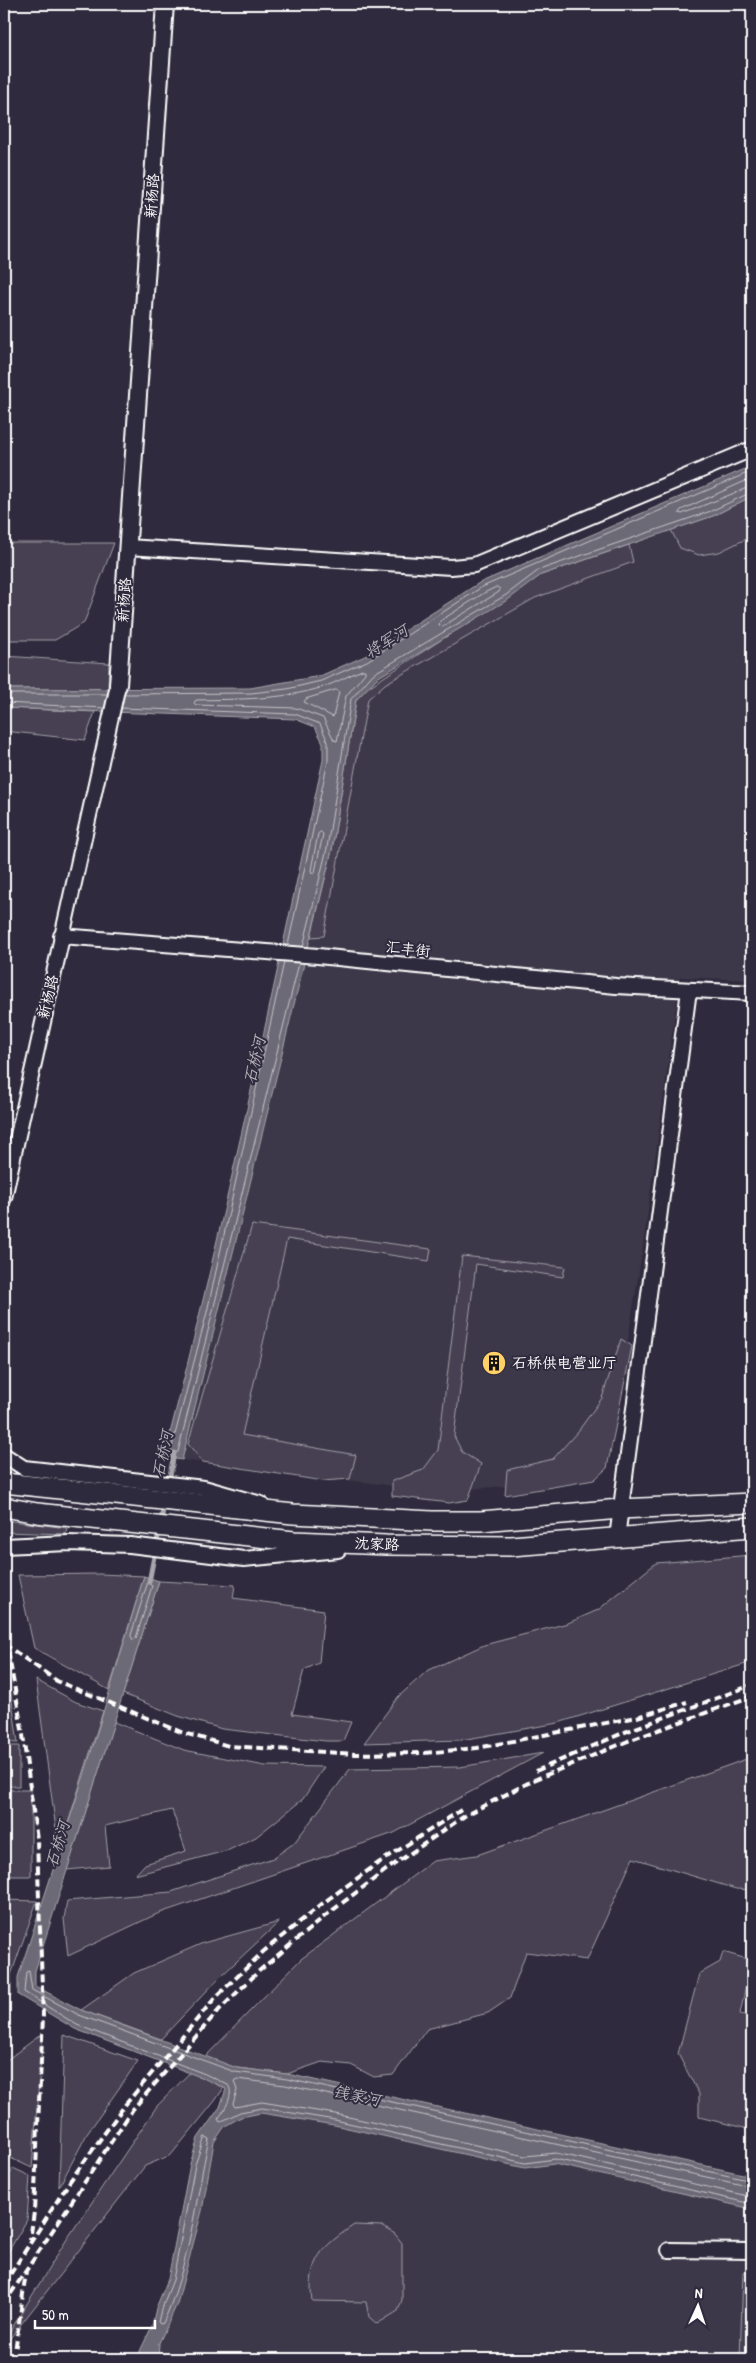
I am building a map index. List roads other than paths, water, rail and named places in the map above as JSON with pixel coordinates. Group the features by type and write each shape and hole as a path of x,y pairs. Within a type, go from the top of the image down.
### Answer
{"main road":[{"name":"沈家路","path":"4,1483 156,1491 178,1493 293,1514 432,1521 482,1521 620,1509 752,1503"},
{"name":"沈家路","path":"4,1507 294,1541 386,1545 511,1546 752,1526"}],"street":[{"name":"新杨路","path":"4,1191 118,685 165,4"},
{"path":"127,548 451,567 474,565 752,449"},
{"name":"汇丰街","path":"61,936 318,956 616,986 752,993"},
{"path":"617,1538 689,990"},
{"path":"4,1455 24,1468 156,1491"},
{"path":"4,1546 68,1543 145,1547 244,1559 386,1545"},
{"path":"669,2250 752,2251"}],"water":[{"path":"752,466 752,496 713,516 541,575 509,599 377,678 356,700 332,850 182,1460 164,1457 247,1109 323,760 323,743 315,727 295,719 4,708 4,689 250,688 320,676 365,656 479,583"},
{"name":"钱家河","path":"144,1576 159,1581 35,1971 35,1986 81,2010 237,2068 287,2074 752,2176 752,2209 554,2164 525,2168 334,2125 261,2113 241,2117 225,2126 214,2142 202,2211 177,2304 159,2343 158,2359 140,2359 140,2351 152,2326 156,2308 168,2279 190,2164 198,2138 220,2107 226,2089 203,2078 75,2029 18,1995 18,1977 87,1766"}],"waterway":[{"name":"石桥河","path":"169,1482 174,1453"},
{"name":"石桥河","path":"149,1582 164,1505"}],"railway":[{"path":"4,1628 23,1735 37,1840 43,2017 34,2212 30,2240"},
{"path":"4,1644 57,1681 181,1732 229,1746 355,1754 424,1753 477,1748 637,1717 687,1702"},
{"path":"536,1771 625,1732 752,1685"},
{"path":"4,2304 133,2109 219,2010 259,1971 325,1916 386,1870 466,1815 534,1780 628,1741 752,1696"},
{"path":"4,2284 70,2181 125,2105 215,1998 264,1951 323,1903 377,1864 461,1810"},
{"path":"14,2359 26,2272"}],"place":[{"name":"石桥供电营业厅","path":"494,1363"}],"water label":[{"name":"将军河","path":"386,641"}]}
